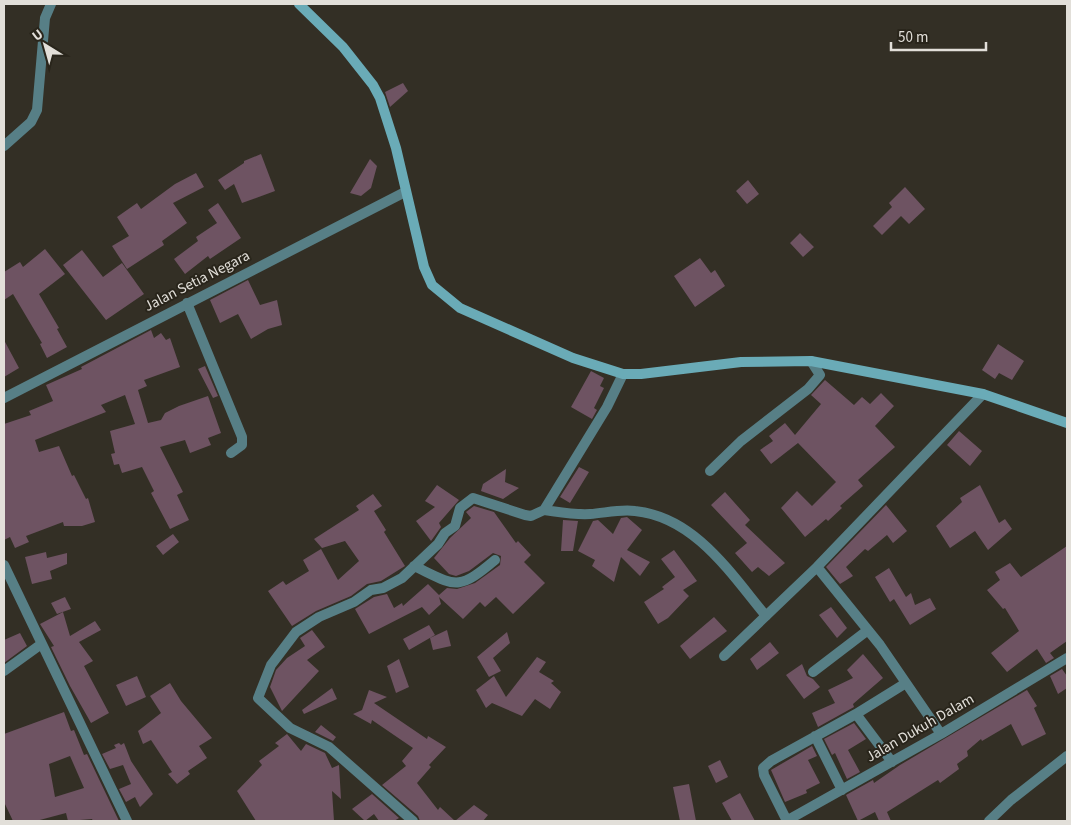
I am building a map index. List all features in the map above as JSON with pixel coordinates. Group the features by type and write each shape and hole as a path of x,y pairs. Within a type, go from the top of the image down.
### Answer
{"street":[{"path":"4,146 31,122 37,110 45,18 51,4"},
{"path":"299,4 339,42 373,84 386,114 424,267 432,285 448,300 474,315 573,358 623,374 641,374 741,362 811,361 983,394 1067,423"},
{"name":"Jalan Setia Negara","path":"4,398 405,192"},
{"path":"187,303 243,441 239,448 232,453"},
{"path":"710,471 741,441 808,389 820,375 811,361"},
{"path":"406,819 347,766 329,747 290,728 258,698 271,665 296,632 319,617 354,602 371,590 384,588 402,578 438,544 445,533 455,526 460,508 474,498 526,515 532,516 544,510 623,374"},
{"path":"724,656 817,567 983,394"},
{"path":"544,510 575,514 635,511 660,516 682,527 718,558 766,616"},
{"path":"414,566 459,584 468,580 495,560"},
{"path":"4,565 40,645 127,821"},
{"path":"817,567 868,630 941,734"},
{"path":"813,672 868,630"},
{"path":"4,671 40,645"},
{"name":"Jalan Dukuh Dalam","path":"787,821 941,734 1067,658"},
{"path":"787,821 764,776 763,768 771,760 856,714 906,683"},
{"path":"856,714 892,762"},
{"path":"815,736 842,790"},
{"path":"989,821 1067,756"}],"building":[{"path":"403,83 408,91 390,107 385,92"},
{"path":"261,154 275,191 242,203 234,184 225,190 218,180 244,163 244,161"},
{"path":"370,159 377,166 371,188 361,196 350,193"},
{"path":"196,173 204,187 173,203 187,223 162,241 164,245 127,269 112,246 129,236 117,217 137,203 141,209 175,184"},
{"path":"748,180 759,194 747,204 736,191"},
{"path":"905,187 925,209 909,224 901,216 882,235 873,226 892,207 889,203"},
{"path":"218,203 241,238 210,259 208,256 185,274 174,259 198,241 196,237 217,223 208,210"},
{"path":"800,233 814,247 803,257 790,243"},
{"path":"45,249 65,274 39,294 59,328 57,329 67,347 47,358 40,344 42,343 13,294 4,300 4,272 20,262 23,267"},
{"path":"82,250 103,277 122,263 144,294 106,320 63,265"},
{"path":"700,258 711,273 715,270 725,286 695,307 674,276"},
{"path":"248,280 260,305 277,300 282,325 268,329 251,339 238,314 220,323 210,300"},
{"path":"151,330 154,338 161,333 166,340 170,338 180,367 144,380 147,386 138,390 148,423 161,420 165,413 179,406 208,396 221,433 208,438 211,445 190,453 185,440 160,447 183,492 177,495 189,520 170,529 151,493 154,491 142,467 122,473 119,464 114,465 111,454 115,453 110,431 135,424 125,395 101,405 106,412 35,440 39,452 59,446 72,476 74,475 86,499 88,498 95,522 82,526 64,526 63,522 26,536 29,542 15,548 10,537 4,540 4,424 31,415 29,411 53,401 46,385 82,369 81,367"},
{"path":"4,340 19,368 4,377"},
{"path":"998,344 1024,361 1012,380 999,373 995,379 982,370"},
{"path":"205,366 218,396 213,398 198,369"},
{"path":"591,371 604,378 600,386 604,388 594,408 597,410 592,419 571,407"},
{"path":"825,380 854,405 862,397 870,404 881,393 894,406 875,426 895,447 858,480 863,486 840,506 842,508 828,521 826,519 805,537 781,508 797,491 812,506 836,482 798,443 771,464 760,450 773,441 769,436 785,423 795,435 821,404 811,395"},
{"path":"959,431 982,451 970,466 947,445"},
{"path":"579,467 589,472 570,503 560,497"},
{"path":"506,469 505,482 519,488 503,499 481,491 483,484"},
{"path":"437,485 459,500 439,523 441,527 431,541 416,521 435,507 425,501"},
{"path":"980,485 999,523 1005,519 1012,529 988,550 975,531 950,548 936,526 962,502 960,498"},
{"path":"725,492 750,520 745,525 785,563 769,576 758,567 752,572 735,553 747,543 711,505"},
{"path":"373,494 382,506 374,511 386,530 384,532 405,566 381,581 367,584 351,596 316,611 292,626 268,591 283,581 286,585 309,571 303,560 321,549 338,580 359,561 345,541 322,548 314,539 359,510 356,506"},
{"path":"886,505 907,531 893,543 887,535 868,551 865,549 846,567 853,576 840,584 826,567"},
{"path":"474,506 494,512 516,543 518,541 531,555 524,562 545,583 513,614 496,597 485,607 480,602 463,619 439,597 441,604 429,615 422,607 369,634 355,609 374,597 387,594 394,608 402,603 403,606 428,584 439,595 447,588 457,589 475,583 500,565 501,556 493,553 469,571 456,576 449,574 434,558 450,538 471,518 466,512"},
{"path":"627,517 642,530 627,550 650,562 640,576 621,557 614,582 592,566 595,560 578,551 593,521 598,520 613,534 621,518"},
{"path":"563,520 578,521 573,551 561,551"},
{"path":"173,534 179,542 163,555 156,546"},
{"path":"1067,546 1067,641 1050,653 1054,658 1046,663 1037,649 1007,672 991,653 1019,631 1005,608 1003,609 987,590 1000,580 995,572 1010,563 1021,577"},
{"path":"674,550 697,581 683,590 689,596 668,618 658,624 644,602 664,589 662,587 675,577 661,559"},
{"path":"46,552 47,558 67,553 67,564 50,571 52,579 32,584 25,557"},
{"path":"889,568 906,597 911,593 915,605 930,598 936,609 910,625 894,599 890,602 875,577"},
{"path":"65,597 71,609 57,614 51,603"},
{"path":"831,607 847,628 837,638 819,615"},
{"path":"63,612 70,636 95,621 101,630 79,642 93,661 84,666 109,713 91,723 51,647 54,646 40,624"},
{"path":"714,617 727,631 690,659 680,646"},
{"path":"429,625 435,635 409,650 403,639"},
{"path":"312,630 325,647 307,660 319,671 282,711 270,687 276,670 287,658 305,646 300,638"},
{"path":"447,630 451,646 433,650 430,638"},
{"path":"507,632 510,643 493,658 501,671 489,677 477,657"},
{"path":"20,633 27,646 4,663 4,640"},
{"path":"770,642 779,653 757,670 750,659"},
{"path":"863,654 883,678 853,704 854,707 818,727 812,713 835,703 828,690 853,678 847,670"},
{"path":"537,657 546,662 539,672 554,681 551,683 561,692 550,709 535,699 522,716 492,703 486,708 476,690 494,676 506,697"},
{"path":"399,659 409,687 396,693 387,666"},
{"path":"802,664 807,676 813,679 820,687 804,699 786,675"},
{"path":"1062,669 1067,676 1067,688 1058,694 1050,676"},
{"path":"137,676 146,697 126,706 116,685"},
{"path":"170,683 181,701 212,738 199,746 207,758 188,771 190,774 177,784 168,774 172,772 151,740 143,744 138,731 161,713 150,696"},
{"path":"332,688 337,699 304,714 302,710"},
{"path":"369,690 387,697 374,703 427,739 428,736 446,747 429,765 431,767 417,783 438,810 440,807 455,821 420,821 418,816 382,785 406,766 402,761 413,748 372,720 371,724 353,714 362,710"},
{"path":"1027,690 1037,706 1034,708 1046,734 1022,746 1011,724 982,741 981,739 967,751 968,756 957,764 959,769 940,783 938,780 887,812 891,821 879,821 875,812 858,821 846,795 873,780 874,783 900,765"},
{"path":"64,712 71,731 74,730 84,755 87,754 119,821 93,821 92,819 68,821 66,813 36,821 13,821 4,802 4,734","holes":["70,756 84,788 55,797 49,764"]},
{"path":"854,723 866,739 848,750 860,772 847,779 835,753 832,755 824,739"},
{"path":"321,725 336,737 333,741 315,732"},
{"path":"287,734 301,751 306,744 325,753 332,768 339,765 341,799 332,791 334,821 256,821 237,791 262,765 259,761 279,746 275,743"},
{"path":"119,743 121,745 124,743 131,761 153,794 140,807 135,797 126,802 119,789 131,784 123,765 110,769 102,754 116,748 114,745"},
{"path":"812,746 817,756 808,760 820,783 806,790 807,793 785,802 771,770"},
{"path":"720,760 728,777 716,783 708,766"},
{"path":"689,784 696,821 680,821 673,787"},
{"path":"740,793 755,821 732,821 722,803"},
{"path":"372,794 399,818 394,821 379,821 374,814 365,821 352,809"},
{"path":"474,805 488,815 483,821 455,821"}]}
